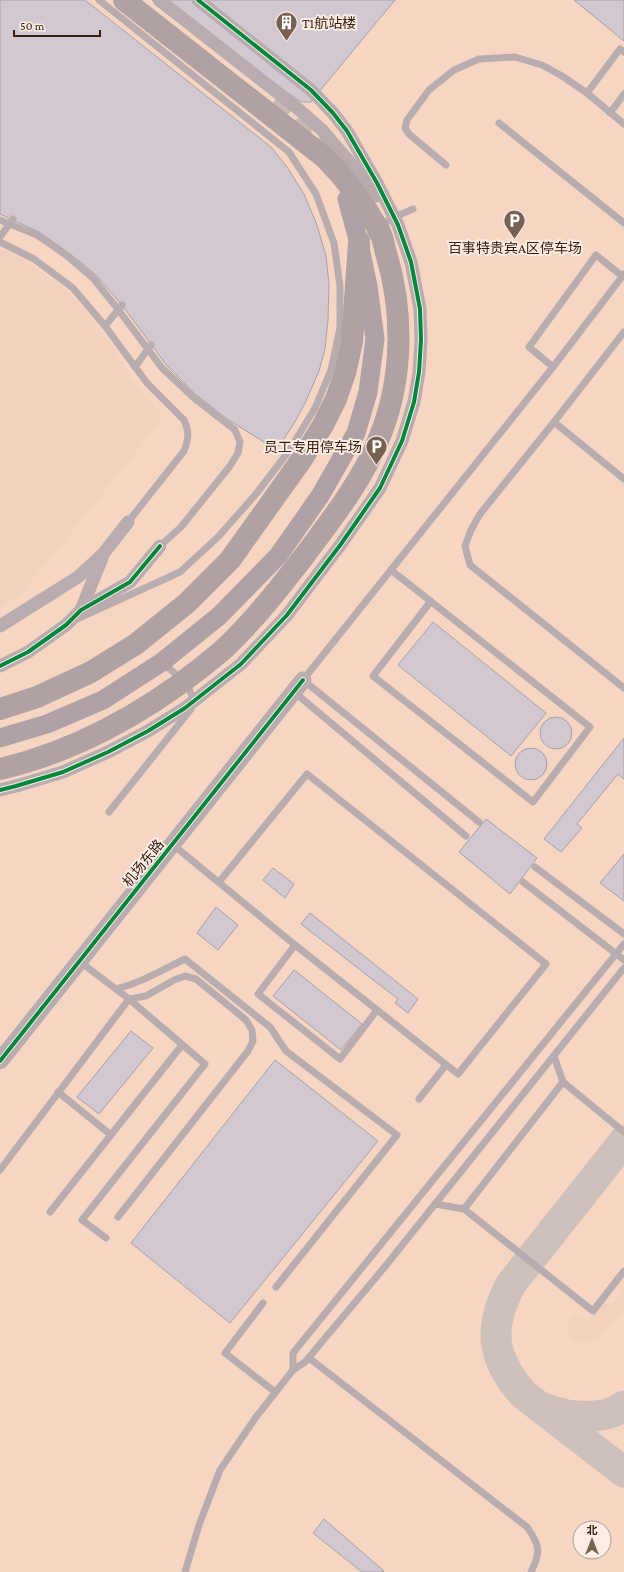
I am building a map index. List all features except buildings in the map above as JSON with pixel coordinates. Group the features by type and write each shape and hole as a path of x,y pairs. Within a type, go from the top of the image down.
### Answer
{"highway":[{"path":"0,769 57,751 103,731 174,689 227,647 273,597 322,533 359,478 380,436 392,397 397,371 399,342 398,314 385,221 359,199 337,170 324,157 124,0"},
{"path":"0,709 37,697 91,672 136,644 187,603 230,560 302,459 323,425 336,399 345,373 352,342 359,243"}],"main road":[{"path":"0,738 47,724 103,700 162,662 220,616 278,556 320,496 356,433 368,392 375,339 368,286 359,243 347,199"}],"street":[{"path":"159,0 296,107 322,130 373,190 385,221"},
{"path":"198,0 311,90 334,113 347,131 377,183 385,221"},
{"path":"0,790 63,772 148,732 185,708 241,664 287,615 341,544 380,488 402,441 414,402 419,372 421,340 420,309 411,262 367,195 347,159"},
{"path":"0,626 78,577 103,554 128,522"},
{"path":"0,666 28,652 66,625 81,610 130,582 160,546"},
{"path":"81,610 103,554"},
{"name":"机场东路","path":"0,1061 298,686"}],"lane":[{"path":"66,625 180,572 218,537 256,494 289,451 315,408 330,370 340,328 340,286 334,243 316,194 289,152 99,0"},
{"path":"587,94 620,49 624,52"},
{"path":"446,165 416,141 405,128 407,120 429,90 454,70 479,58 515,57 542,65 562,76 624,124"},
{"path":"610,113 624,94"},
{"path":"499,122 624,224"},
{"path":"347,199 385,221"},
{"path":"359,243 385,221 413,209"},
{"path":"0,220 37,235 66,255 93,278 162,368 194,398 236,430 240,442 238,454 181,527 160,546"},
{"path":"0,238 13,220"},
{"path":"0,242 34,259 73,288 105,326 146,383 184,420 188,428 188,439 184,451 128,522"},
{"path":"298,686 553,367 623,275 596,255 529,347 553,367"},
{"path":"105,326 122,305"},
{"path":"624,332 480,514 471,530 465,546 470,565 624,688"},
{"path":"135,367 151,345"},
{"path":"554,422 624,479"},
{"path":"391,570 590,727 533,802 373,676 431,602"},
{"path":"109,812 191,710 192,696 187,684 162,662"},
{"path":"187,684 197,678"},
{"path":"298,686 478,822"},
{"path":"298,686 466,836"},
{"path":"172,844 295,945 458,1074 546,964 307,774 219,882"},
{"path":"535,867 624,934"},
{"path":"523,882 624,960"},
{"path":"293,1370 293,1353 624,944"},
{"path":"295,945 258,994 340,1059 377,1010"},
{"path":"116,989 140,981 185,959 270,1027 286,1052 397,1135 276,1287"},
{"path":"79,961 129,998 205,1064 82,1220 106,1238"},
{"path":"185,1572 199,1525 220,1470 256,1417 293,1370 307,1360 435,1204 624,968"},
{"path":"0,1170 129,998 146,996 174,980 185,976 196,979 246,1020 252,1030 253,1041 248,1052 118,1217"},
{"path":"50,1212 182,1045"},
{"path":"554,1056 563,1082 624,1132"},
{"path":"419,1099 446,1065"},
{"path":"464,1209 563,1082"},
{"path":"58,1092 111,1135"},
{"path":"435,1204 464,1209 593,1311 624,1271"},
{"path":"263,1302 225,1353 275,1392"},
{"path":"307,1360 527,1527 535,1538 539,1549 531,1572"}],"shaded area":[{"path":"0,0 624,0 624,1572 0,1572"},
{"path":"0,249 27,262 40,271 64,289 86,311 111,345 135,383 159,411 160,417 158,425 43,567 18,596 0,609"},
{"path":"624,1291 624,1310 596,1342 577,1343 569,1335 568,1320 578,1313 589,1321 604,1302 612,1305"}],"taxiway":[{"path":"624,1141 511,1284 499,1314 496,1328 496,1341 504,1367 523,1394 624,1472"},
{"path":"547,1409 575,1416 596,1416 616,1411 624,1406"}],"tunnel":[{"path":"276,99 294,113 321,149"}],"cycle path":[{"path":"0,790 63,772 108,752 148,731 185,708 241,664 287,615 341,544 380,488 402,441 414,402 419,372 421,340 420,309 411,262 398,225 377,183 347,131 333,113 311,90 198,0"},
{"path":"0,666 28,652 66,625 81,610 130,582 160,546"},
{"path":"0,1061 303,680"}],"place":[{"name":"T1航站楼","path":"287,42"},
{"name":"百事特贵宾A区停车场","path":"515,240"},
{"name":"员工专用停车场","path":"377,466"}]}
